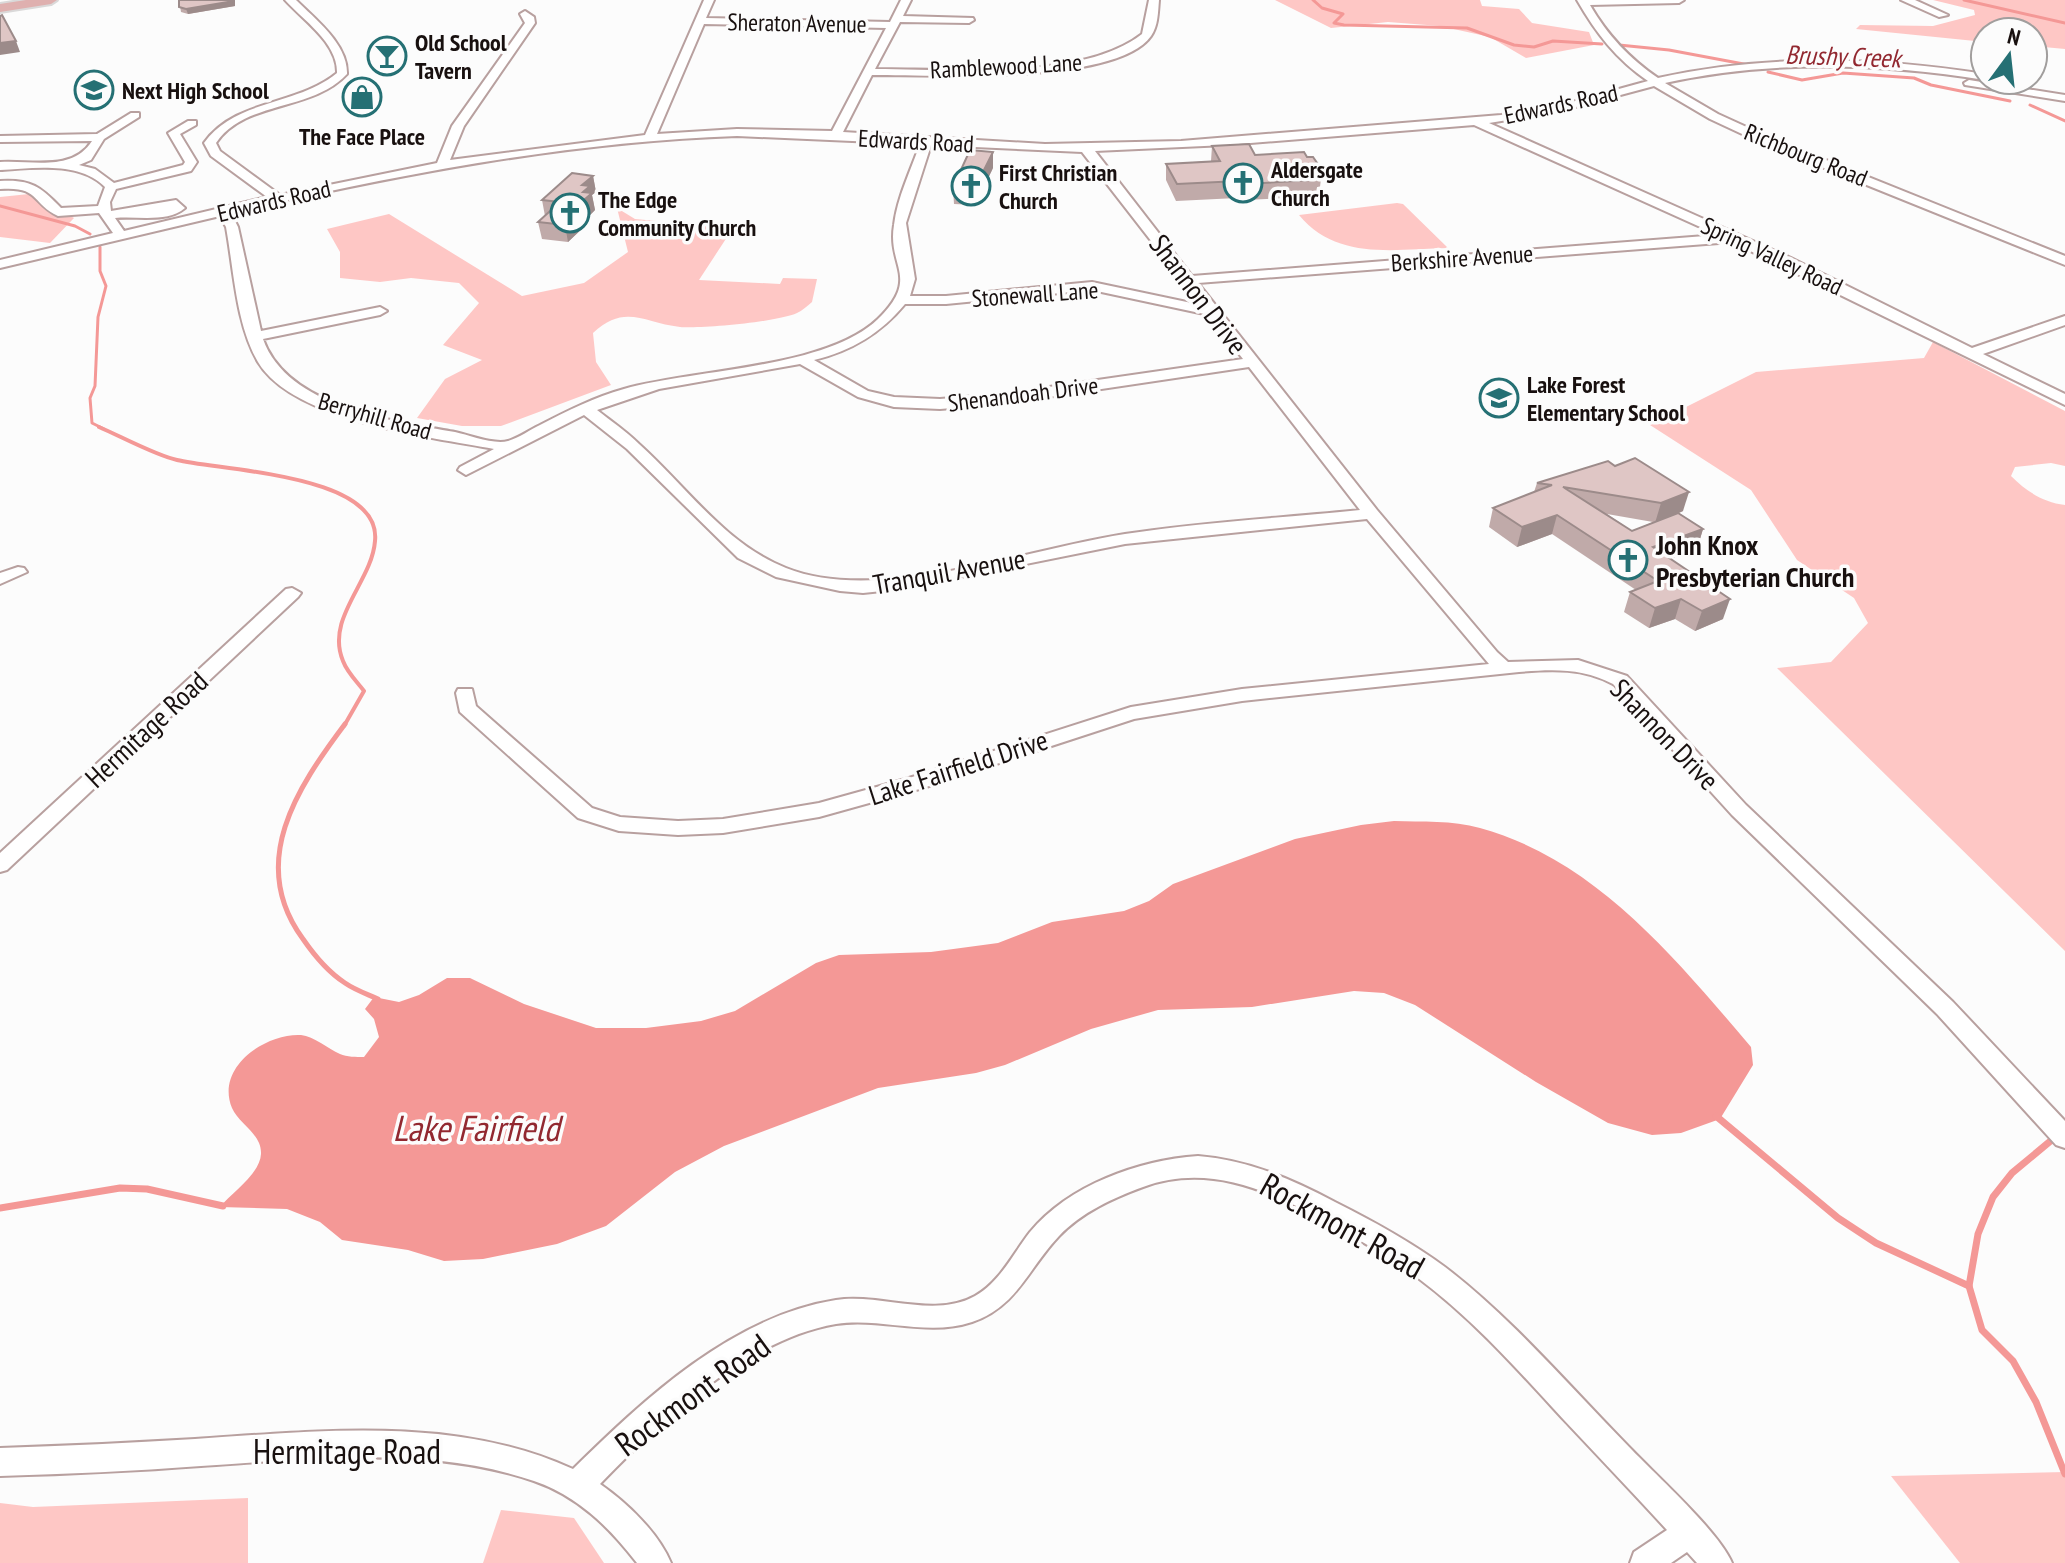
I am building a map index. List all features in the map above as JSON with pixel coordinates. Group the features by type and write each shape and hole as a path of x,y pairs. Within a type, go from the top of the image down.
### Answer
{"main road":[{"path":"0,8 51,0"}],"street":[{"path":"279,200 215,153 210,143 213,135 229,123 318,93 342,74 344,62 290,0"},
{"path":"649,138 709,0"},
{"path":"835,136 906,0"},
{"name":"Ramblewood Lane","path":"870,72 1034,69 1101,60 1128,50 1145,38 1154,0"},
{"path":"1582,1 1679,0"},
{"path":"1906,0 1943,15"},
{"name":"Richbourg Road","path":"1582,1 1605,37 1635,68 1724,121 2062,257"},
{"path":"442,165 458,126 530,23 525,14"},
{"name":"Sheraton Avenue","path":"701,21 969,20"},
{"name":"Edwards Road","path":"1838,63 1907,70 1992,88 2065,98"},
{"name":"Edwards Road","path":"0,264 442,165 529,151 649,138 741,133 1085,147 1231,140 1475,121 1558,109 1656,83 1717,72 1838,63 1895,64 1969,75"},
{"path":"65,167 87,157 100,137 135,115"},
{"name":"Spring Valley Road","path":"1475,121 1735,238 2065,400"},
{"path":"121,235 101,204 111,187 187,168 191,162 174,133 192,123"},
{"path":"0,139 100,137"},
{"path":"466,470 624,394 662,383 804,360 866,334 891,315 902,300 910,274 900,223 927,141"},
{"name":"Shannon Drive","path":"1085,147 1371,514 1447,607 1504,668 1574,665 1601,671 1620,680 1729,800 1945,1008 2058,1130"},
{"path":"0,166 65,167 99,174 111,187"},
{"path":"0,185 16,184 37,190 58,212 149,211"},
{"name":"Berryhill Road","path":"224,212 232,227 254,337 266,364 278,377 316,401 405,426 509,447"},
{"name":"Berkshire Avenue","path":"1189,280 1735,238"},
{"name":"Stonewall Lane","path":"902,300 971,298 1092,286 1213,312"},
{"path":"254,337 380,311"},
{"path":"1971,353 2065,320"},
{"name":"Shenandoah Drive","path":"804,360 863,394 894,402 940,404 1001,399 1251,362"},
{"name":"Tranquil Avenue","path":"587,410 633,446 744,554 782,573 840,586 863,588 901,584 1125,539 1371,514"},
{"path":"0,579 18,572"},
{"name":"Hermitage Road","path":"0,865 292,593"},
{"name":"Lake Fairfield Drive","path":"465,693 467,708 585,813 619,824 678,828 759,822 819,810 916,783 1131,713 1242,695 1504,668"},
{"name":"Rockmont Road","path":"577,1486 619,1444 662,1408 736,1353 767,1336 803,1320 838,1311 944,1315 969,1311 997,1297 1021,1271 1047,1230 1081,1204 1153,1173 1205,1167 1243,1172 1276,1183 1361,1227 1437,1276 1534,1368 1717,1563"},
{"name":"Hermitage Road","path":"0,1462 372,1446 451,1450 507,1460 577,1486 622,1518 656,1563"},
{"path":"1645,1563 1690,1532"}],"shaded area":[{"path":"1275,0 1480,0 1482,6 1519,9 1532,23 1589,32 1594,45 1526,58 1490,37 1440,26 1388,22 1331,28"},
{"path":"1933,0 2065,0 2065,49 2049,48 2049,16 1971,16 1975,15 1974,10"},
{"path":"1969,17 1969,40 1856,29 1860,25 1933,26"},
{"path":"29,194 74,218 50,243 0,237 0,197"},
{"path":"1403,204 1448,248 1387,250 1349,246 1314,230 1299,215"},
{"path":"617,208 635,219 733,228 699,280 780,284 783,278 817,279 812,302 787,316 721,326 680,327 635,317 615,319 593,333 596,362 611,385 501,426 462,426 417,418 445,379 482,360 443,345 479,303 459,283 411,278 380,282 340,278 340,252 327,229 389,214 522,296 584,283 628,252"},
{"path":"1933,342 2065,411 2065,466 2051,463 2015,467 2011,476 2036,495 2065,505 2065,951 1777,668 1831,662 1868,623 1854,598 1797,560 1751,490 1650,425 1756,372 1924,358"},
{"path":"2065,1472 2065,1563 1960,1563 1891,1476"},
{"path":"248,1498 248,1563 0,1563 0,1503 33,1507"},
{"path":"501,1510 574,1518 604,1563 483,1563"}],"water":[{"name":"Lake Fairfield","path":"1394,821 1469,825 1522,843 1561,863 1631,916 1663,947 1751,1047 1753,1065 1720,1119 1681,1133 1652,1135 1608,1123 1536,1082 1415,1005 1384,993 1354,991 1252,1007 1158,1010 1091,1029 1005,1065 976,1073 878,1088 724,1146 675,1172 606,1226 557,1244 483,1259 444,1261 408,1250 342,1240 320,1222 287,1209 220,1207 251,1176 261,1154 258,1141 232,1108 229,1093 237,1066 259,1046 287,1036 301,1035 343,1055 364,1057 379,1037 374,1019 365,1009 374,997 399,1002 419,995 447,978 470,978 524,1004 596,1028 646,1028 701,1021 735,1011 816,963 839,955 931,952 998,943 1052,922 1124,911 1149,901 1173,884 1295,839"}],"building":[{"path":"179,0 234,1 186,9 179,7"},
{"path":"2,15 16,41 0,43"},
{"path":"1249,144 1255,155 1304,152 1307,157 1313,157 1322,170 1315,171 1319,176 1309,177 1311,180 1177,184 1166,164 1220,161 1212,146"},
{"path":"970,150 993,152 975,188 953,187"},
{"path":"572,173 593,176 582,185 590,186 583,192 592,193 577,206 584,207 565,225 538,222 560,202 542,200"},
{"path":"1635,458 1689,492 1661,503 1563,487 1632,531 1678,513 1703,529 1653,547 1730,599 1702,611 1681,599 1655,608 1630,592 1658,581 1557,515 1522,527 1493,508 1552,485 1537,483 1608,461 1615,466"}],"waterway":[{"name":"Brushy Creek","path":"1313,0 1322,8 1343,14 1334,23 1344,25 1467,28 1514,45 1534,47 1553,41 1602,44"},
{"path":"1964,0 2065,23"},
{"name":"Brushy Creek","path":"1619,45 1669,50 1749,65"},
{"name":"Brushy Creek","path":"1768,72 1802,80 1843,73 1914,78 1931,85 2010,101"},
{"name":"Brushy Creek","path":"2030,105 2065,121"},
{"path":"0,206 75,226 90,234"},
{"path":"100,247 100,271 106,286 98,317 95,386 90,398 92,423 104,429"},
{"path":"99,427 169,458 262,473 328,489 353,502 370,519 375,541 372,556 340,630 339,645 343,661 364,691 344,726"},
{"path":"345,724 296,800 279,854 279,882 287,911 317,957 345,983 378,999"},
{"path":"1716,1116 1838,1218 1876,1243 1969,1286"},
{"path":"1969,1286 1978,1234 1993,1197 2012,1173 2065,1129"},
{"path":"0,1208 120,1188 147,1189 223,1206"},
{"path":"1969,1286 1982,1330 2013,1361 2036,1402 2065,1474"}],"place":[{"name":"Old School Tavern","path":"387,56"},
{"name":"Next High School","path":"94,90"},
{"name":"The Face Place","path":"362,97"},
{"name":"Aldersgate Church","path":"1243,183"},
{"name":"First Christian Church","path":"971,186"},
{"name":"The Edge Community Church","path":"570,213"},
{"name":"Lake Forest Elementary School","path":"1499,398"},
{"name":"John Knox Presbyterian Church","path":"1628,560"}]}
